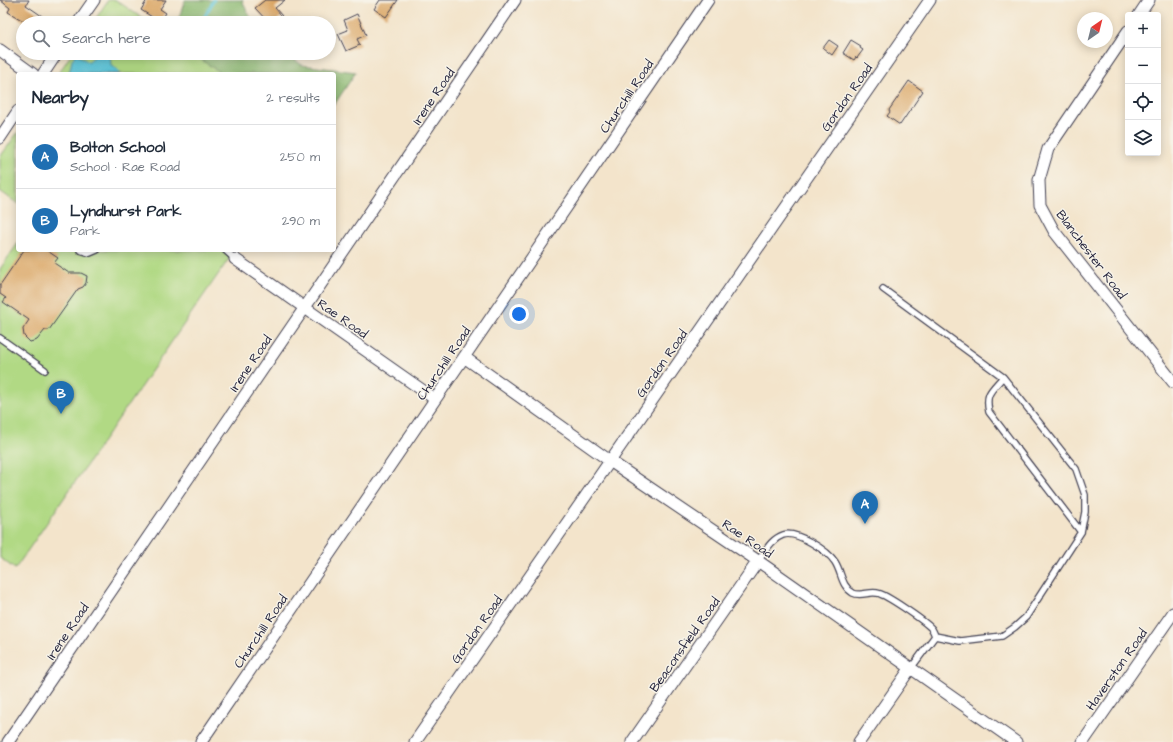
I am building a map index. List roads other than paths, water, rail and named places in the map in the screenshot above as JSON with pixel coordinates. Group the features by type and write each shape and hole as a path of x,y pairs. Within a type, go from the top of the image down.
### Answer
{"street":[{"path":"83,16 94,0"},
{"name":"Irene Road","path":"8,742 515,0"},
{"name":"Churchill Road","path":"201,742 708,0"},
{"name":"Gordon Road","path":"415,742 930,0"},
{"path":"1141,12 1149,0"},
{"name":"Blanchester Road","path":"1125,35 1048,149 1039,180 1040,205 1054,231 1173,382"},
{"path":"0,50 30,72"},
{"path":"44,72 53,60"},
{"path":"0,138 16,114"},
{"name":"Rae Road","path":"235,259 435,399"},
{"name":"Rae Road","path":"464,357 610,461 758,561 1016,742"},
{"name":"Beaconsfield Road","path":"632,742 758,561"},
{"name":"Haverston Road","path":"1083,742 1173,613"},
{"path":"859,742 910,669"}],"lane":[{"path":"227,252 235,259"},
{"path":"883,289 1003,377 1076,469 1085,495 1085,512 1080,532 1026,617 1002,636 967,640 934,636"},
{"path":"0,338 45,370"},
{"path":"1003,377 986,400 989,412 1080,532"},
{"path":"758,561 772,541 784,534 798,536 820,548 834,561 841,574 844,585 854,594 865,595 877,592 888,597 932,629 934,636"},
{"path":"910,669 934,636"}],"water":[{"path":"72,60 85,60 88,62 90,60 111,60 111,66 117,69 119,72 69,72"}],"waterway":[{"path":"205,16 214,0"}],"place":[{"name":"Lyndhurst Park","path":"61,414"},
{"name":"Bolton School","path":"865,524"}]}
